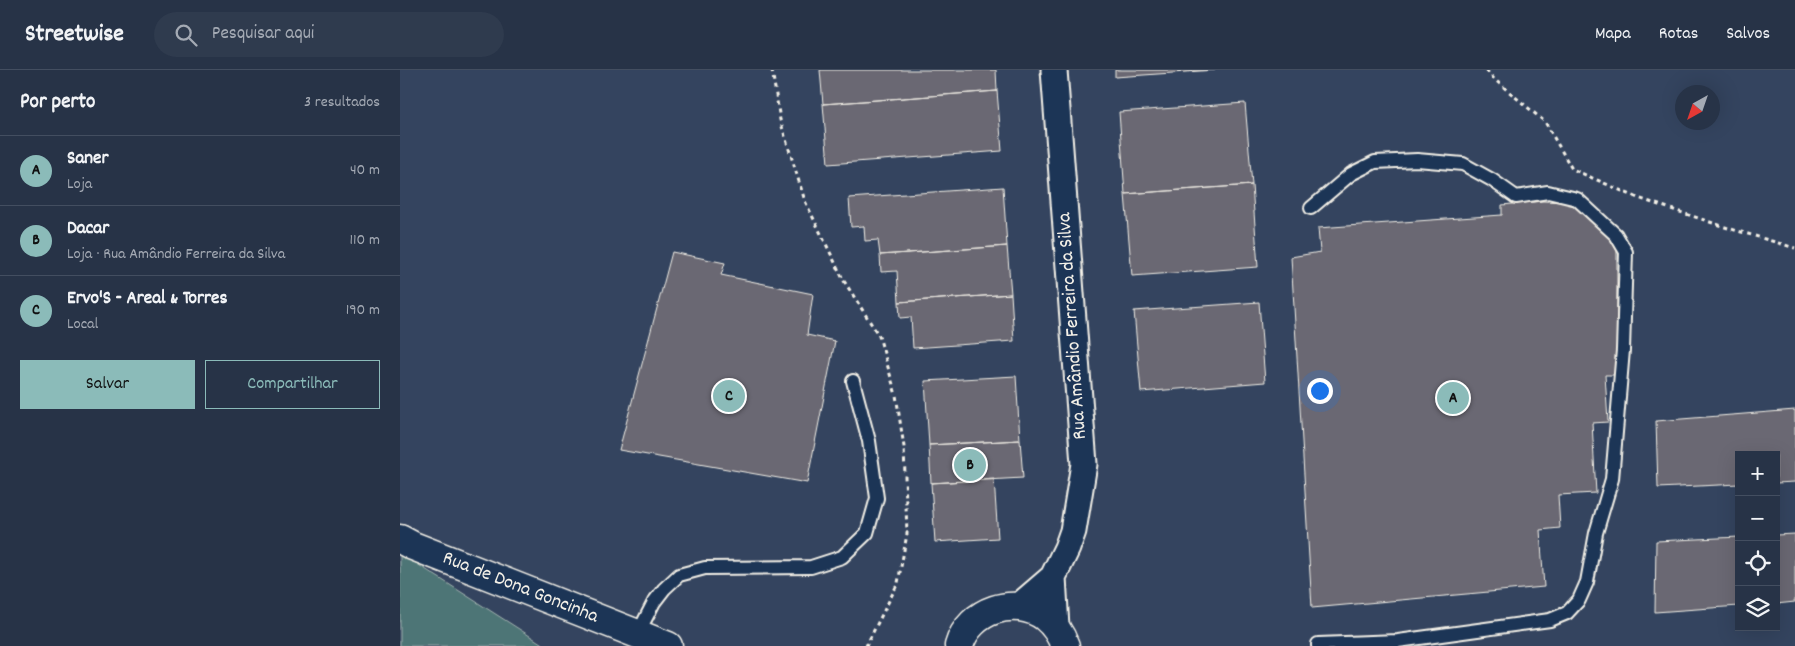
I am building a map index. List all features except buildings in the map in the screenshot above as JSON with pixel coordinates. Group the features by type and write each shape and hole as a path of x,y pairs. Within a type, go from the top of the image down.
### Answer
{"main road":[{"name":"Rua de Dona Goncinha","path":"400,539 413,546 668,646"},
{"path":"959,646 970,624 984,614 1001,607 1018,607 1032,610 1045,617 1060,637"}],"street":[{"name":"Rua Amândio Ferreira da Silva","path":"1018,607 1053,577 1068,548 1073,531 1084,464 1054,70"},
{"path":"1053,577 1060,637"}],"lane":[{"path":"1311,208 1351,174 1375,162 1417,160 1463,164 1492,180 1516,198 1548,192 1576,199 1616,235 1626,252 1623,350 1612,479 1596,534 1587,582 1579,600 1567,613 1550,620 1398,641 1318,644 1318,646"},
{"path":"638,635 654,602 679,575 704,568 811,566 842,557 867,533 877,498 869,441 853,381"}],"path":[{"path":"772,70 780,120 805,201 844,280 879,336 896,395 904,447 907,534 898,583 866,646"},
{"path":"1486,70 1545,122 1572,169 1638,198 1795,248"}],"green space":[{"path":"400,553 544,645 544,646 400,646"}],"place":[{"name":"Ervo'S - Areal & Torres","path":"729,396"},
{"name":"Saner","path":"1453,398"},
{"name":"Dacar","path":"970,465"}]}
